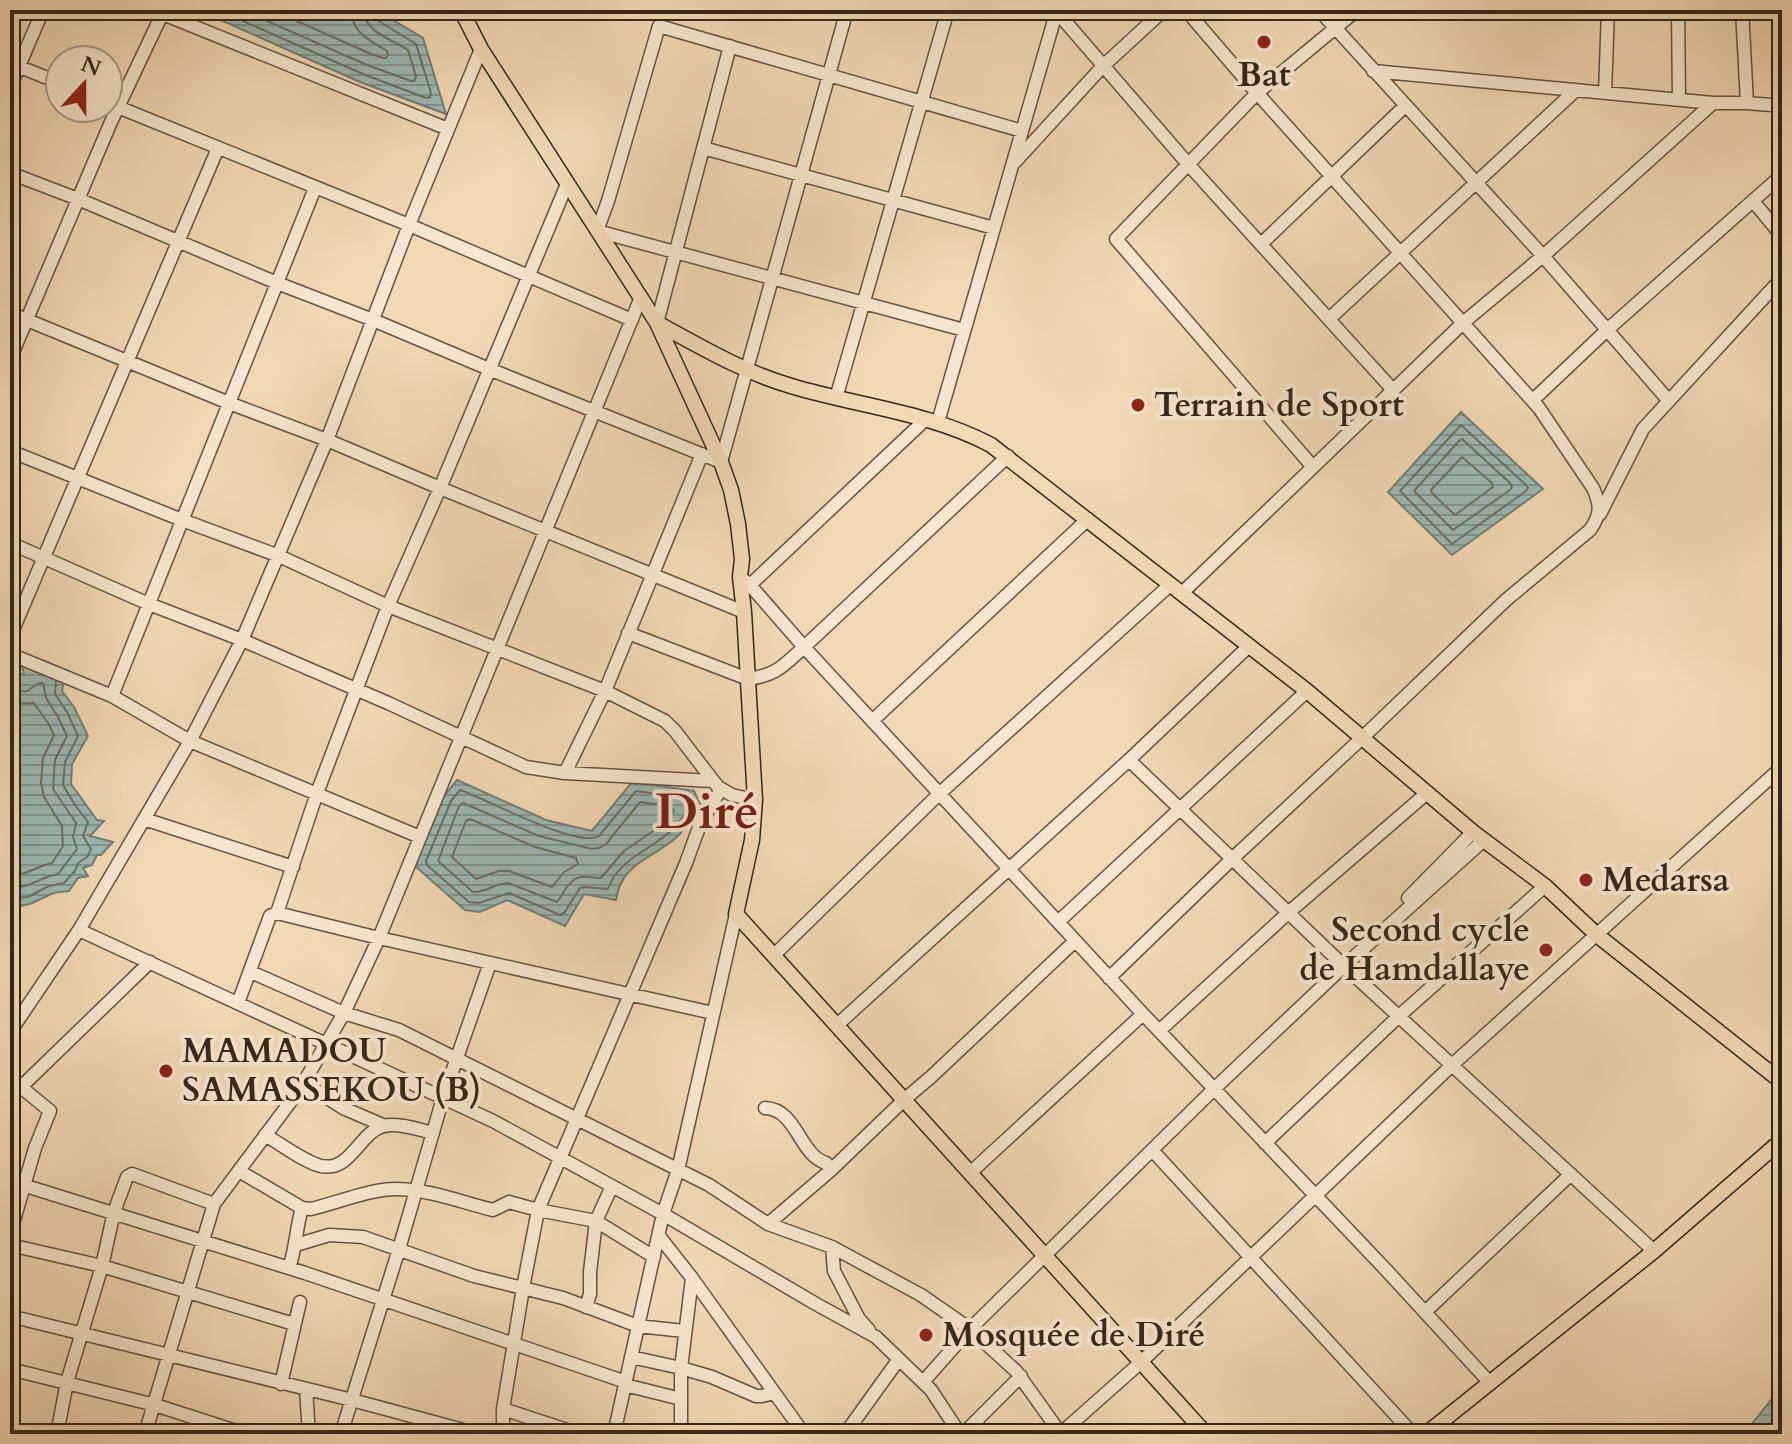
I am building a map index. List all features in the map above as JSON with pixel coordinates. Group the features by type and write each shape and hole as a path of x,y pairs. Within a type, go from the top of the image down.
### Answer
{"main road":[{"path":"461,10 481,49 657,323 731,490 745,581 744,612 755,800 752,840 736,914 1206,1434"},
{"path":"657,323 746,371 791,386 932,421 976,437 1008,456 1307,691 1478,836 1545,886 1597,935 1782,1082"},
{"path":"1426,1434 1654,1251 1782,1140"}],"street":[{"path":"10,87 14,65 43,10"},
{"path":"10,173 721,462 847,10"},
{"path":"836,398 948,10"},
{"path":"1013,164 1103,66 1164,10"},
{"path":"1186,10 1533,400 1593,488 1599,501 1599,517"},
{"path":"1319,10 1543,256 1669,401"},
{"path":"1313,467 1116,239 1257,93 1357,10"},
{"path":"1605,93 1608,10"},
{"path":"1678,10 1679,100"},
{"path":"1742,10 1747,103"},
{"path":"124,83 159,11 448,129"},
{"path":"1057,11 1188,164 1393,390"},
{"path":"1057,11 964,330 932,421 745,581 1109,978 1490,1383"},
{"path":"964,330 597,231 659,26 1022,131"},
{"path":"657,323 730,46"},
{"path":"10,1032 79,930 190,741 242,640 327,440 409,225 481,49"},
{"path":"14,65 44,77"},
{"path":"1373,71 1713,103 1782,106"},
{"path":"1329,319 1576,90"},
{"path":"773,956 939,794 1313,467 1464,322 1543,256 1713,103"},
{"path":"1261,244 1405,106"},
{"path":"124,110 632,320"},
{"path":"10,359 78,199 106,124"},
{"path":"10,637 218,148"},
{"path":"703,148 994,228"},
{"path":"1533,400 1782,175"},
{"path":"277,913 317,793 388,606 567,184"},
{"path":"112,696 315,188"},
{"path":"1753,201 1782,236"},
{"path":"1109,978 1506,600 1590,530 1643,429 1782,278"},
{"path":"145,1434 214,1204 300,1089 344,1013 379,938 641,297"},
{"path":"10,313 744,612"},
{"path":"10,451 279,556 388,606 605,691 665,721 716,785 732,795 755,800"},
{"path":"565,773 605,691 702,454"},
{"path":"628,633 748,679 766,677 804,647 1008,456"},
{"path":"872,721 1088,519"},
{"path":"10,543 355,689 526,767 716,785"},
{"path":"837,1025 1129,760 1249,646"},
{"path":"10,654 112,696 190,741 420,837"},
{"path":"1058,922 1307,691"},
{"path":"1129,760 1344,966 1654,1251"},
{"path":"251,972 344,1013 399,1030 709,1185 768,1224 832,1247 921,1295 970,1329 1021,1376 1061,1434 1140,1363 1452,1065 1782,767"},
{"path":"503,1434 503,1409 538,1210 686,863 716,785"},
{"path":"1159,1031 1288,913 1427,793"},
{"path":"144,819 293,867"},
{"path":"1380,926 1478,836"},
{"path":"923,1382 970,1329 1478,836"},
{"path":"1265,1143 1399,1016 1545,886"},
{"path":"238,1003 270,916 277,913 713,1013"},
{"path":"614,1434 663,1214 678,1170 736,914"},
{"path":"79,930 493,1121 663,1214 876,1337"},
{"path":"768,1224 831,1170 1075,941"},
{"path":"21,1087 150,962"},
{"path":"341,1434 443,1098 490,963"},
{"path":"970,1173 1143,1014"},
{"path":"10,1078 50,1111 35,1148 10,1234"},
{"path":"303,1082 343,1108 385,1126 433,1133"},
{"path":"765,1108 786,1116 817,1160 826,1163 831,1170"},
{"path":"265,1135 311,1162 331,1166 344,1162 374,1131 385,1126"},
{"path":"1152,1150 1413,1434"},
{"path":"239,1171 302,1208 311,1209 393,1189 417,1190 493,1210 509,1202 596,1221 654,1257"},
{"path":"57,1434 67,1382 102,1266 114,1212 127,1177 132,1174 214,1204"},
{"path":"1425,1312 1571,1174"},
{"path":"10,1181 203,1240 681,1399"},
{"path":"586,1307 590,1294 596,1221 612,1186"},
{"path":"289,1268 302,1208"},
{"path":"296,1245 329,1235 363,1237 474,1276 563,1298 638,1326 684,1331"},
{"path":"659,1236 804,1434"},
{"path":"10,1245 102,1266 294,1324"},
{"path":"832,1247 834,1271 859,1319 931,1390 962,1434 1021,1376"},
{"path":"681,1434 681,1368 692,1278"},
{"path":"281,1384 300,1302"},
{"path":"10,1316 478,1434"},
{"path":"631,1357 712,1377 756,1396 774,1393"},
{"path":"845,1434 899,1359"},
{"path":"10,1369 155,1405 245,1434"},
{"path":"306,1389 309,1434"},
{"path":"503,1409 579,1434"}],"water":[{"path":"198,10 376,10 423,38 446,114 360,82"},
{"path":"1461,412 1543,489 1452,555 1388,492"},
{"path":"20,658 45,661 66,671 62,691 88,736 72,764 71,784 97,820 104,821 90,836 113,842 101,855 97,855 92,865 83,868 88,876 78,878 69,891 16,906 10,905 10,678 11,674 24,674"},
{"path":"457,780 546,820 592,831 632,782 694,791 701,806 677,837 631,870 619,888 616,900 584,894 565,926 507,900 480,912 465,910 415,866 444,796"},
{"path":"1782,1386 1782,1434 1744,1434"}],"place":[{"name":"Bat","path":"1264,42"},
{"name":"Terrain de Sport","path":"1138,405"},
{"name":"Medarsa","path":"1586,880"},
{"name":"Second cycle de Hamdallaye","path":"1546,950"},
{"name":"MAMADOU SAMASSEKOU (B)","path":"166,1071"},
{"name":"Mosquée de Diré","path":"926,1335"}],"district":[{"name":"Diré","path":"707,812"}]}
